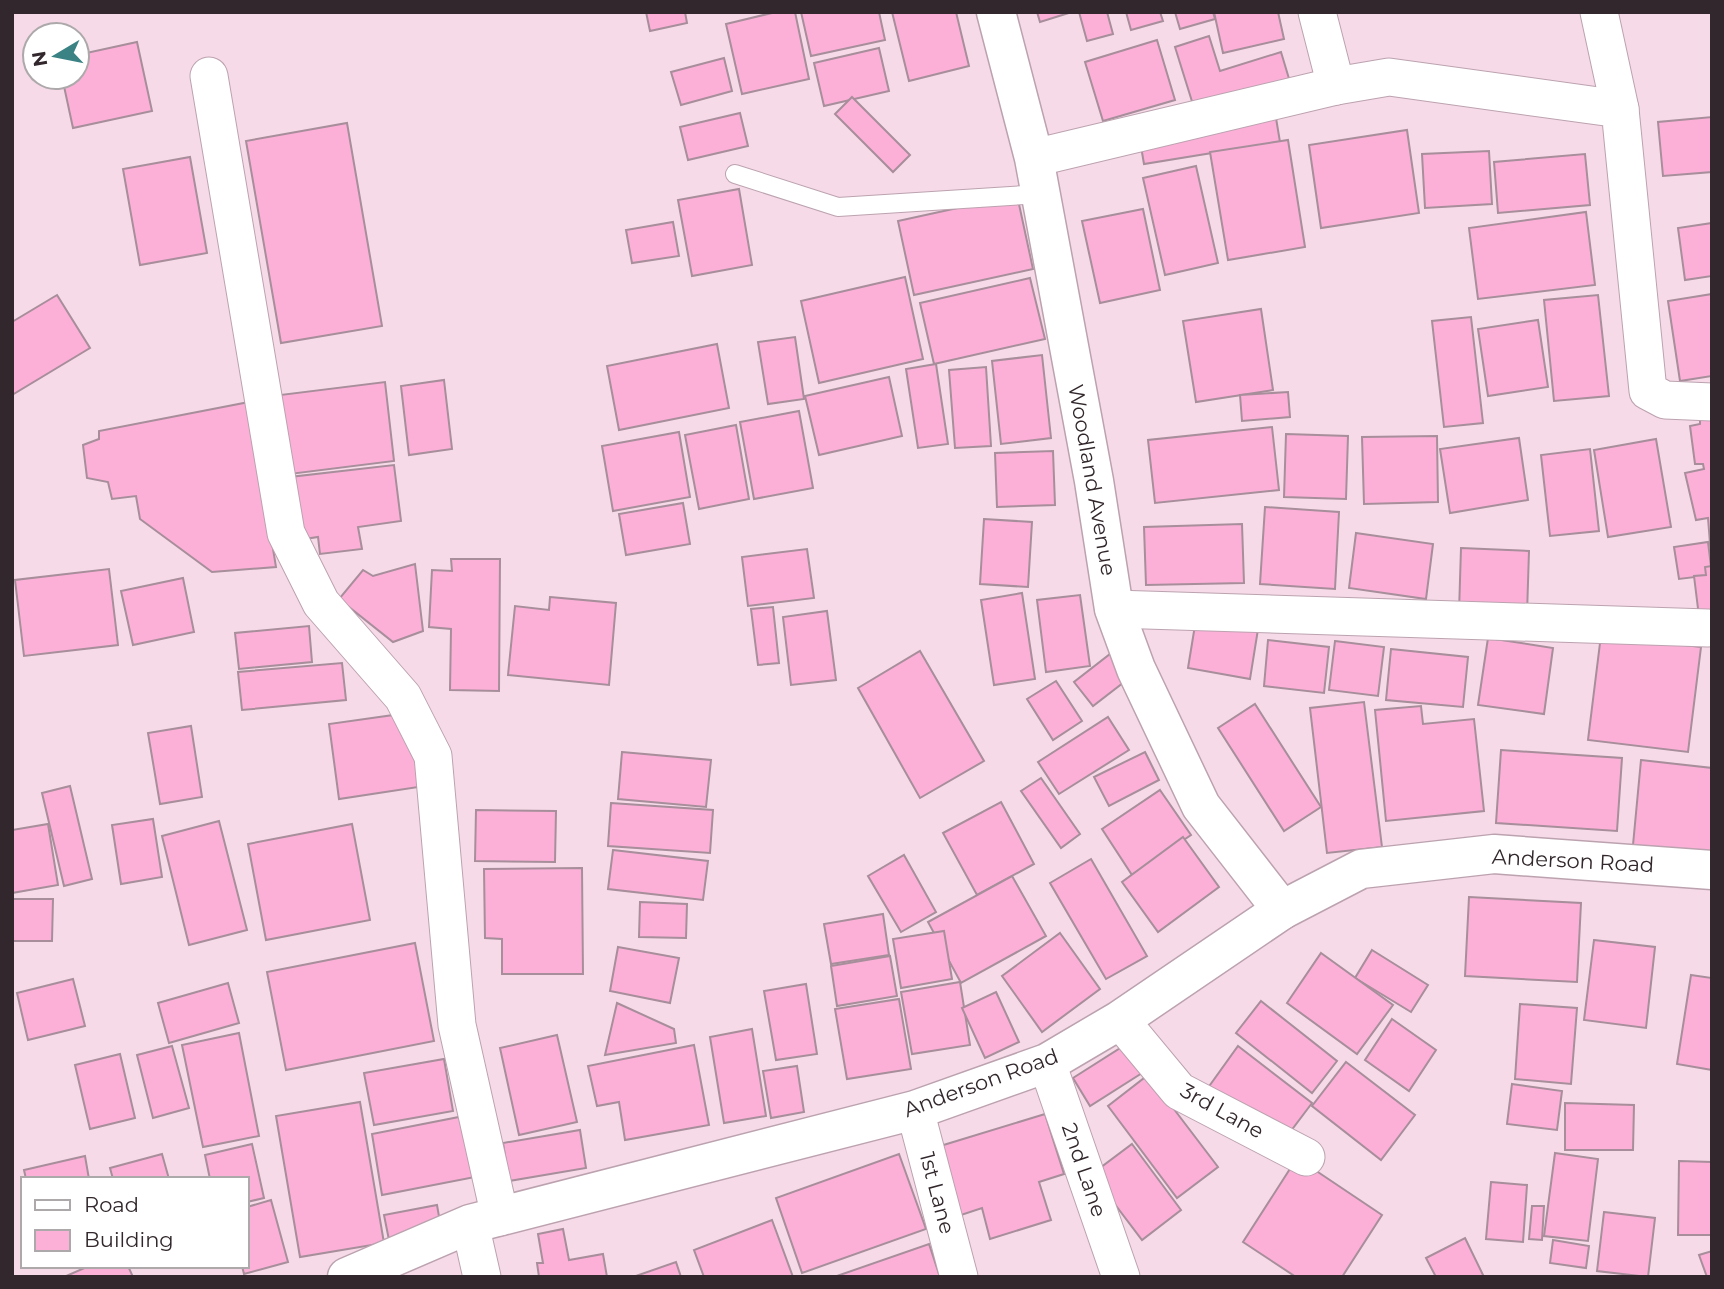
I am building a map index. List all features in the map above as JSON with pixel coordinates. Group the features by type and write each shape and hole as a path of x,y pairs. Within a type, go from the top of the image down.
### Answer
{"main road":[{"name":"Woodland Avenue","path":"996,12 1037,176 1094,481 1114,609 1136,670 1201,806 1282,910"},
{"name":"Anderson Road","path":"348,1277 485,1220 915,1110 1048,1063 1120,1020 1282,910 1361,869 1494,855 1712,870"}],"street":[{"path":"1317,12 1336,86"},
{"path":"1599,12 1620,109 1648,391 1665,400 1712,401"},
{"path":"209,76 286,533 321,603 403,697 433,756 457,1025 485,1220 482,1277"},
{"path":"1037,176 1336,86 1389,77 1620,109"},
{"path":"1114,609 1708,628"},
{"name":"3rd Lane","path":"1120,1020 1179,1091 1306,1157"},
{"name":"2nd Lane","path":"1048,1063 1121,1277"},
{"name":"1st Lane","path":"915,1110 959,1277"}],"lane":[{"path":"735,174 838,207 1037,176"}],"building":[{"path":"646,12 685,12 687,23 650,31"},
{"path":"776,12 795,12 809,79 742,94 726,24"},
{"path":"801,12 879,12 885,40 811,56"},
{"path":"892,12 956,12 969,66 909,81"},
{"path":"1037,12 1072,12 1040,22"},
{"path":"1079,12 1107,12 1113,34 1087,41"},
{"path":"1126,12 1160,12 1163,21 1131,30"},
{"path":"1175,12 1213,12 1215,19 1180,29"},
{"path":"1214,12 1278,12 1284,39 1223,53"},
{"path":"1209,36 1220,71 1281,52 1290,82 1195,111 1175,47"},
{"path":"1157,40 1175,100 1103,121 1085,62"},
{"path":"137,42 152,111 73,128 65,91 91,91 91,52"},
{"path":"879,48 889,91 824,106 814,63"},
{"path":"724,58 732,91 681,105 671,72"},
{"path":"852,97 910,155 893,172 835,114"},
{"path":"1274,106 1280,142 1144,164 1138,129"},
{"path":"740,113 748,146 688,160 680,127"},
{"path":"1712,117 1712,172 1663,176 1658,122"},
{"path":"347,123 382,326 281,343 246,141"},
{"path":"1407,130 1419,213 1321,228 1309,145"},
{"path":"1288,140 1305,247 1228,260 1210,152"},
{"path":"1489,151 1492,204 1425,208 1422,154"},
{"path":"1585,154 1590,205 1498,213 1494,162"},
{"path":"190,157 207,253 140,265 123,169"},
{"path":"1196,166 1218,263 1165,275 1143,178"},
{"path":"739,189 752,265 692,276 678,200"},
{"path":"1017,195 1033,269 914,295 898,221"},
{"path":"1143,209 1160,290 1100,303 1082,221"},
{"path":"1586,212 1595,285 1478,299 1469,228"},
{"path":"673,222 679,256 632,263 626,230"},
{"path":"1712,223 1712,276 1685,280 1678,228"},
{"path":"905,277 923,359 819,383 801,301"},
{"path":"1030,278 1045,339 934,364 920,303"},
{"path":"1712,294 1712,376 1680,381 1668,301"},
{"path":"57,295 90,348 12,395 12,322"},
{"path":"1598,295 1609,396 1554,401 1544,300"},
{"path":"1261,309 1273,390 1196,402 1183,321"},
{"path":"1471,317 1483,423 1444,427 1432,321"},
{"path":"1538,320 1548,387 1488,396 1478,329"},
{"path":"795,337 804,399 768,404 758,342"},
{"path":"717,344 729,408 619,430 607,366"},
{"path":"1042,355 1051,438 1001,444 992,361"},
{"path":"936,364 948,444 918,448 906,369"},
{"path":"986,367 991,446 955,448 949,370"},
{"path":"889,377 902,436 819,455 805,396"},
{"path":"444,380 452,449 409,455 401,386"},
{"path":"385,382 394,461 290,474 280,395"},
{"path":"1288,392 1290,417 1242,421 1240,395"},
{"path":"249,402 276,567 212,572 140,519 136,496 112,499 108,482 87,478 83,445 99,439 99,431"},
{"path":"799,411 813,488 754,499 740,422"},
{"path":"1712,417 1712,569 1708,518 1696,520 1685,473 1704,469 1703,464 1695,464 1690,426 1700,424 1700,418"},
{"path":"736,425 749,499 699,509 685,435"},
{"path":"1272,427 1279,490 1155,503 1148,440"},
{"path":"679,432 690,497 613,511 602,446"},
{"path":"1286,434 1348,436 1346,499 1284,497"},
{"path":"1437,436 1438,502 1364,504 1362,437"},
{"path":"1519,438 1528,500 1450,513 1440,449"},
{"path":"1656,439 1671,527 1608,537 1594,450"},
{"path":"1590,449 1599,531 1550,536 1541,455"},
{"path":"1053,451 1055,505 997,507 995,453"},
{"path":"394,465 401,521 358,527 362,549 320,554 318,537 298,540 290,477"},
{"path":"683,503 690,544 626,555 619,514"},
{"path":"1265,507 1339,512 1335,589 1260,584"},
{"path":"984,519 1032,522 1028,587 980,584"},
{"path":"1242,524 1244,583 1146,585 1144,527"},
{"path":"1356,533 1433,544 1426,599 1349,588"},
{"path":"1708,542 1712,575 1679,579 1674,547"},
{"path":"1461,548 1529,551 1527,614 1459,612"},
{"path":"807,549 814,598 748,606 742,557"},
{"path":"451,559 500,559 499,691 450,690 451,629 429,627 432,570 452,571"},
{"path":"415,564 423,631 393,642 339,599 363,570 373,576"},
{"path":"1712,566 1712,640 1702,641 1694,576 1706,575 1705,567"},
{"path":"109,569 118,645 24,656 15,580"},
{"path":"183,578 194,632 133,645 121,591"},
{"path":"1022,593 1035,679 994,685 981,600"},
{"path":"1080,595 1090,666 1046,672 1037,600"},
{"path":"550,597 616,603 609,685 508,675 515,606 549,610"},
{"path":"773,607 779,663 758,665 751,609"},
{"path":"827,611 836,680 791,685 783,617"},
{"path":"1197,613 1259,623 1250,679 1188,668"},
{"path":"309,626 312,662 239,669 235,633"},
{"path":"1601,635 1701,647 1688,752 1588,740"},
{"path":"1488,638 1553,648 1544,714 1478,705"},
{"path":"1268,640 1329,647 1324,693 1264,686"},
{"path":"1335,641 1384,647 1378,696 1329,690"},
{"path":"1391,649 1468,657 1463,707 1386,700"},
{"path":"920,651 984,761 920,798 858,688"},
{"path":"1110,654 1128,679 1093,706 1074,682"},
{"path":"342,663 346,700 242,710 238,672"},
{"path":"1056,681 1082,721 1053,740 1027,699"},
{"path":"1364,702 1382,847 1327,853 1310,708"},
{"path":"1255,704 1321,807 1284,831 1218,728"},
{"path":"1421,706 1423,724 1474,719 1484,811 1386,821 1375,710"},
{"path":"415,712 425,786 339,799 329,724"},
{"path":"1108,717 1129,750 1059,794 1038,762"},
{"path":"191,726 202,797 160,804 148,733"},
{"path":"1501,750 1622,758 1617,831 1496,823"},
{"path":"622,752 711,760 706,807 618,799"},
{"path":"1145,752 1159,780 1109,806 1094,777"},
{"path":"1641,760 1712,768 1712,854 1633,845"},
{"path":"1041,778 1080,834 1061,848 1021,791"},
{"path":"70,786 92,879 64,886 42,793"},
{"path":"1160,790 1191,835 1132,875 1102,829"},
{"path":"1001,802 1034,864 977,895 943,833"},
{"path":"611,803 713,810 710,853 608,846"},
{"path":"476,810 556,811 555,862 475,861"},
{"path":"153,819 162,877 121,884 112,825"},
{"path":"219,821 247,930 189,945 162,836"},
{"path":"48,824 58,885 12,893 12,830"},
{"path":"352,824 370,920 266,940 248,844"},
{"path":"1183,837 1219,887 1158,932 1122,882"},
{"path":"613,850 708,861 703,900 608,889"},
{"path":"904,855 936,912 901,932 868,876"},
{"path":"1091,859 1147,956 1106,979 1050,883"},
{"path":"582,868 583,974 502,974 502,939 485,938 484,869"},
{"path":"1012,876 1046,936 961,983 928,922"},
{"path":"1469,897 1581,903 1577,982 1465,976"},
{"path":"12,899 53,899 52,941 12,941"},
{"path":"640,902 687,904 686,938 639,937"},
{"path":"883,914 889,955 831,964 824,924"},
{"path":"944,931 952,979 901,988 893,939"},
{"path":"1060,933 1100,989 1042,1032 1002,976"},
{"path":"1594,940 1655,947 1646,1028 1584,1020"},
{"path":"415,943 434,1041 286,1070 267,972"},
{"path":"618,947 679,958 670,1003 610,991"},
{"path":"1372,950 1428,985 1411,1012 1355,978"},
{"path":"1321,953 1393,1005 1357,1054 1287,1003"},
{"path":"890,956 897,996 837,1006 831,966"},
{"path":"1691,975 1712,978 1712,1070 1677,1064"},
{"path":"73,979 85,1026 28,1040 17,993"},
{"path":"960,982 970,1045 912,1054 901,992"},
{"path":"228,983 239,1023 169,1043 158,1003"},
{"path":"806,984 817,1054 776,1060 764,991"},
{"path":"996,992 1019,1042 985,1058 962,1008"},
{"path":"899,999 911,1069 847,1079 835,1009"},
{"path":"1261,1001 1337,1061 1312,1093 1236,1033"},
{"path":"617,1003 674,1029 676,1043 605,1055"},
{"path":"1520,1004 1577,1008 1571,1084 1515,1079"},
{"path":"1392,1019 1436,1050 1409,1091 1365,1060"},
{"path":"752,1029 766,1116 724,1123 710,1037"},
{"path":"239,1033 259,1136 203,1147 182,1045"},
{"path":"1144,1033 1161,1061 1090,1106 1073,1078"},
{"path":"557,1035 577,1122 519,1135 500,1048"},
{"path":"694,1045 709,1125 625,1140 619,1102 597,1106 588,1066"},
{"path":"172,1046 189,1108 153,1118 137,1055"},
{"path":"1238,1046 1312,1103 1278,1148 1205,1092"},
{"path":"120,1054 135,1118 90,1129 75,1065"},
{"path":"444,1059 453,1111 374,1125 364,1073"},
{"path":"1346,1062 1415,1115 1381,1160 1312,1106"},
{"path":"797,1066 804,1112 771,1118 763,1071"},
{"path":"1148,1075 1218,1167 1177,1198 1108,1106"},
{"path":"1512,1084 1562,1091 1557,1130 1507,1124"},
{"path":"360,1102 384,1243 300,1257 276,1116"},
{"path":"1565,1103 1634,1105 1633,1150 1565,1150"},
{"path":"1045,1114 1064,1174 1039,1182 1051,1220 990,1239 982,1208 958,1216 937,1147"},
{"path":"464,1116 475,1177 382,1195 372,1134"},
{"path":"580,1130 586,1168 509,1181 503,1143"},
{"path":"252,1144 264,1198 248,1202 248,1177 210,1177 205,1155"},
{"path":"1132,1144 1181,1210 1142,1240 1092,1174"},
{"path":"1555,1153 1598,1159 1588,1241 1544,1236"},
{"path":"162,1154 168,1177 112,1177 110,1168"},
{"path":"899,1154 926,1229 802,1273 776,1198"},
{"path":"85,1156 89,1177 26,1177 24,1170"},
{"path":"1297,1158 1382,1215 1342,1277 1296,1277 1243,1242"},
{"path":"1679,1161 1712,1162 1712,1235 1678,1235"},
{"path":"1491,1182 1527,1185 1523,1242 1486,1239"},
{"path":"271,1200 288,1262 244,1274 242,1268 248,1268 248,1207"},
{"path":"437,1205 444,1245 392,1255 384,1215"},
{"path":"1532,1206 1544,1206 1542,1240 1529,1239"},
{"path":"1604,1212 1655,1218 1648,1277 1597,1271"},
{"path":"772,1220 793,1277 704,1277 694,1250"},
{"path":"563,1229 569,1260 603,1254 607,1277 539,1277 537,1263 543,1263 538,1234"},
{"path":"1465,1238 1484,1277 1436,1277 1426,1258"},
{"path":"1553,1240 1589,1246 1586,1268 1550,1263"},
{"path":"929,1244 940,1277 834,1277"},
{"path":"1712,1251 1712,1277 1707,1277 1699,1255"},
{"path":"676,1262 681,1277 633,1277"},
{"path":"84,1268 129,1268 133,1277 64,1277"}]}
